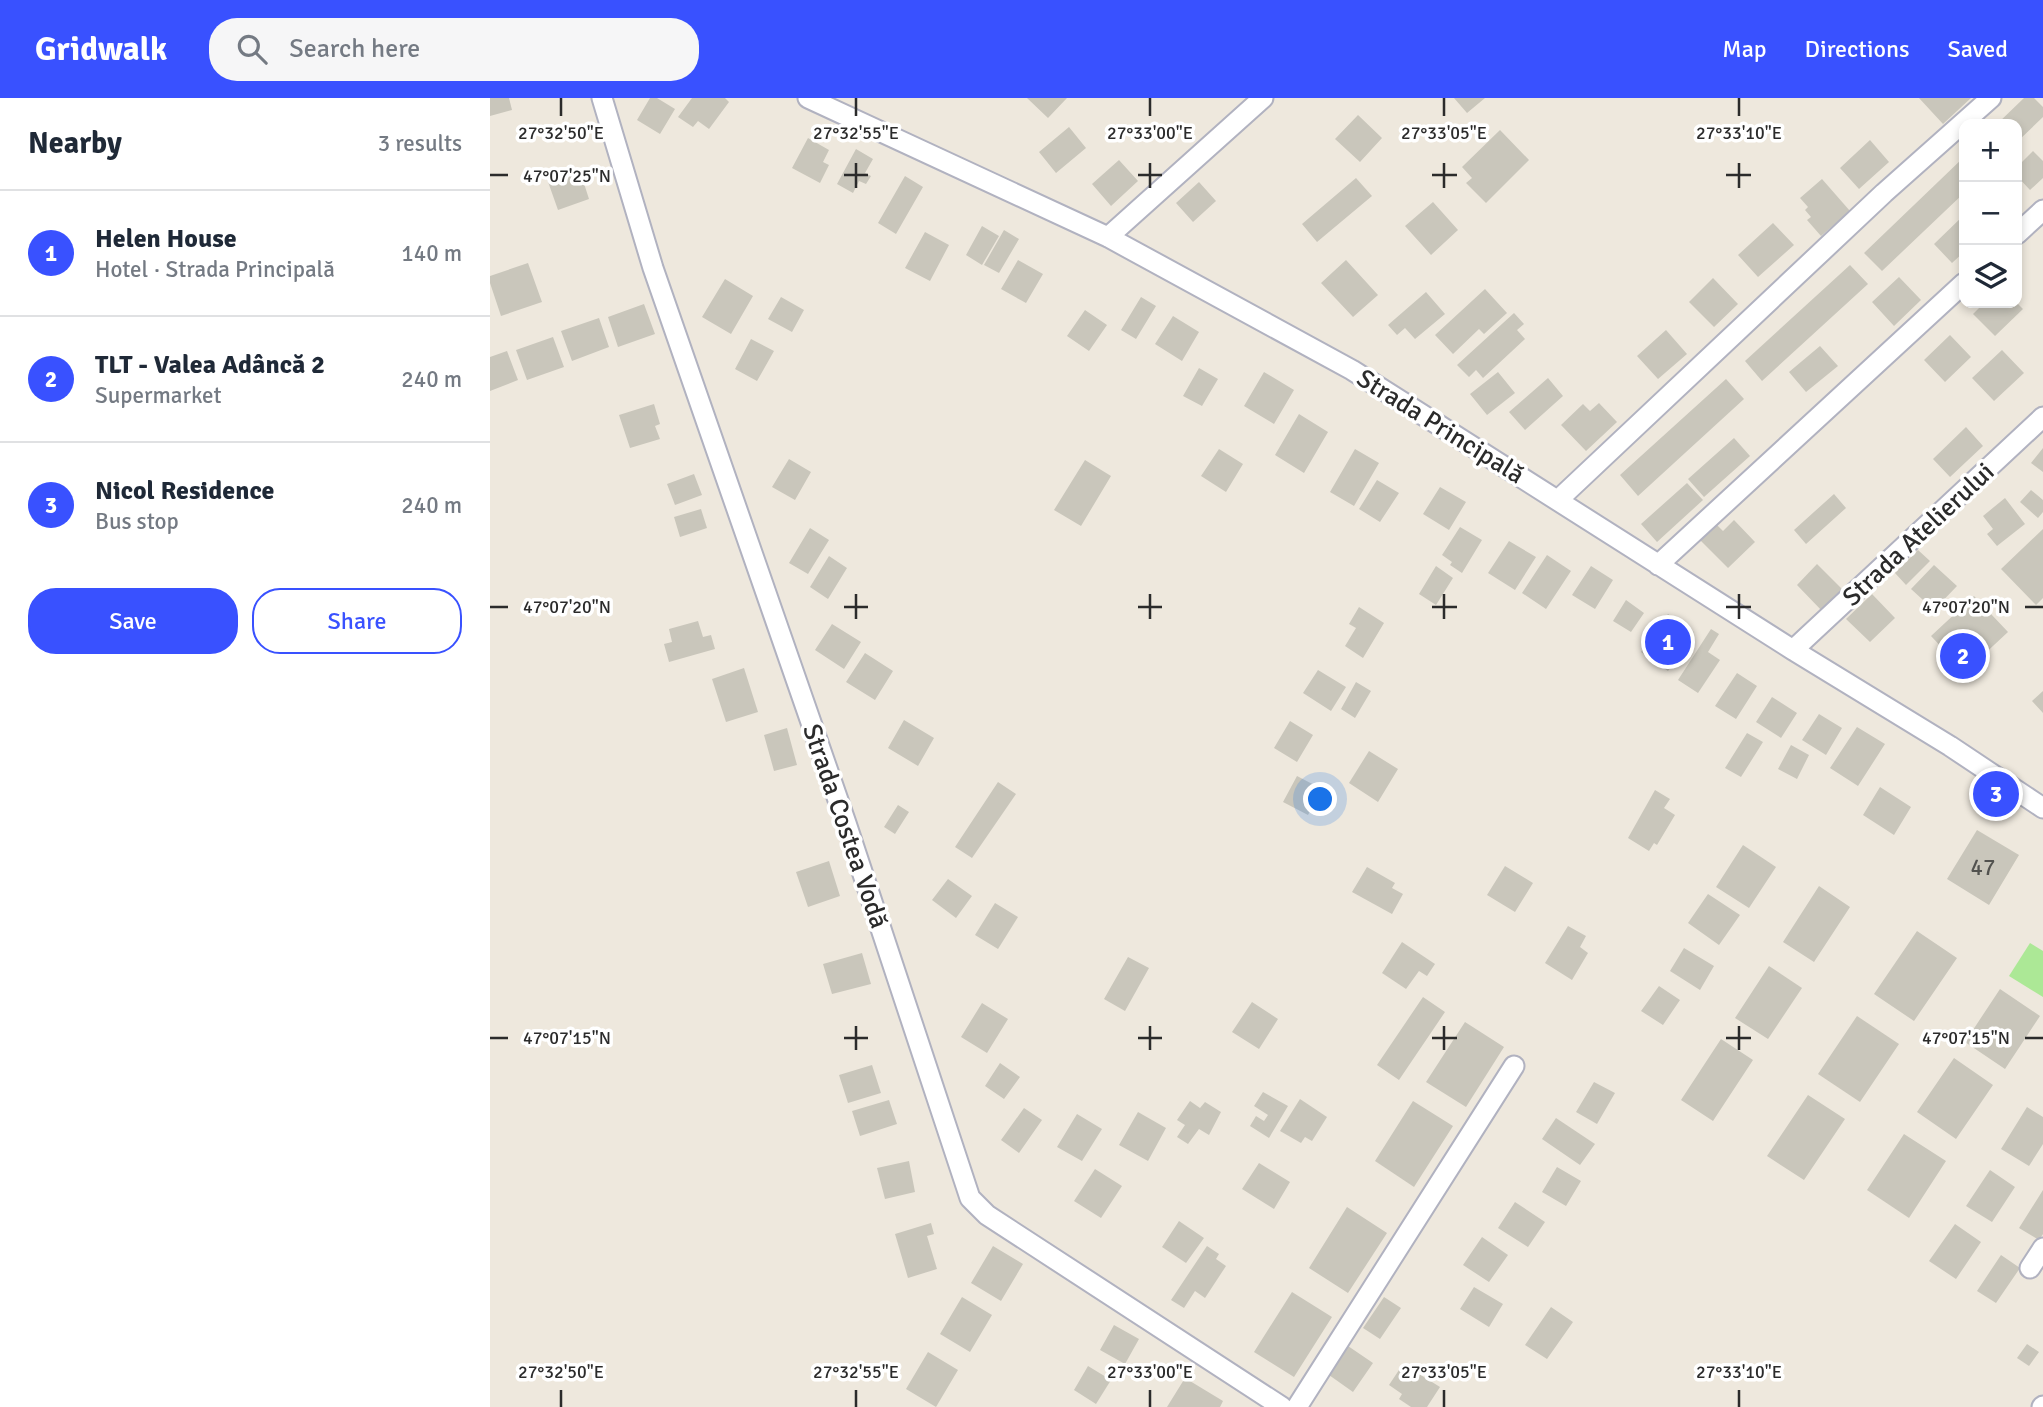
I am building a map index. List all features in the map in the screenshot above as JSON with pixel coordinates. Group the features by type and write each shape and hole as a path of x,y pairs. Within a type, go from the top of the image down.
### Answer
{"street":[{"name":"Strada Costea Vodă","path":"602,98 653,268 846,823 970,1198 987,1214 1282,1407"},
{"name":"Strada Principală","path":"808,98 1108,237 1352,370 1793,650 1950,746 2043,808"},
{"path":"1108,237 1263,98"},
{"path":"1558,500 1884,193 1991,98"},
{"path":"2022,229 2043,210"},
{"path":"1658,565 1959,288"},
{"name":"Strada Atelierului","path":"1793,650 2043,417"},
{"path":"1297,1407 1514,1066"},
{"path":"2030,1268 2043,1248"}],"green space":[{"path":"2030,943 2043,951 2043,997 2009,976"}],"building":[{"path":"490,98 509,98 512,110 490,116"},
{"path":"650,98 657,98 675,109 660,134 637,120"},
{"path":"692,98 725,98 729,102 709,129 698,121 693,127 678,117"},
{"path":"1027,98 1067,98 1048,118"},
{"path":"1454,98 1485,98 1467,113"},
{"path":"1919,98 1971,98 1943,124"},
{"path":"2024,98 2034,98 2043,107 2043,117 2022,137 2022,119 2002,119"},
{"path":"1358,115 1382,138 1360,162 1335,139"},
{"path":"1069,127 1086,148 1056,173 1039,152"},
{"path":"1500,130 1529,160 1486,203 1466,183 1472,178 1462,167"},
{"path":"808,138 829,150 823,162 829,165 820,183 792,168"},
{"path":"1870,140 1889,162 1859,189 1840,168"},
{"path":"856,149 873,159 865,173 871,176 866,184 859,181 853,193 837,184"},
{"path":"2033,151 2043,161 2043,178 2030,190 2022,181 2022,162"},
{"path":"1119,160 1138,181 1111,206 1092,184"},
{"path":"1959,162 1959,198 1882,271 1864,253"},
{"path":"579,168 589,199 558,210 547,179"},
{"path":"905,176 923,187 896,234 878,223"},
{"path":"1356,178 1372,196 1317,242 1302,224"},
{"path":"1822,179 1850,211 1821,236 1807,220 1811,217 1805,210 1808,207 1800,198"},
{"path":"1199,182 1216,201 1193,222 1176,203"},
{"path":"1433,202 1458,230 1431,255 1405,226"},
{"path":"1959,220 1959,257 1952,263 1934,244"},
{"path":"1773,223 1794,245 1758,277 1738,255"},
{"path":"982,226 999,236 982,265 966,255"},
{"path":"1004,230 1019,239 999,273 984,265"},
{"path":"925,232 949,245 930,281 905,268"},
{"path":"1018,260 1043,274 1026,303 1001,289"},
{"path":"1346,260 1378,295 1353,317 1321,283"},
{"path":"528,263 542,302 501,316 490,276"},
{"path":"1850,265 1868,284 1762,381 1745,361"},
{"path":"1899,277 1921,300 1894,326 1872,302"},
{"path":"1713,278 1738,304 1714,327 1689,302"},
{"path":"725,279 753,296 731,334 702,317"},
{"path":"1485,289 1507,313 1484,334 1479,329 1453,354 1435,335"},
{"path":"1426,292 1445,314 1415,339 1405,328 1397,335 1388,325"},
{"path":"781,297 804,310 792,332 768,319"},
{"path":"1141,297 1156,306 1136,339 1121,330"},
{"path":"644,304 655,334 618,347 608,317"},
{"path":"1979,308 2023,309 1995,336 1973,314"},
{"path":"1085,310 1107,325 1089,351 1067,336"},
{"path":"1514,313 1524,324 1517,330 1525,339 1483,378 1476,370 1469,377 1457,365"},
{"path":"1173,316 1199,332 1182,361 1155,344"},
{"path":"599,318 609,347 572,361 561,331"},
{"path":"1666,330 1687,354 1658,379 1637,356"},
{"path":"1950,335 1971,357 1945,382 1924,360"},
{"path":"553,337 564,367 527,380 516,350"},
{"path":"751,339 774,351 757,381 735,369"},
{"path":"1820,346 1838,366 1806,392 1789,372"},
{"path":"2002,350 2024,373 1994,401 1972,378"},
{"path":"507,351 518,380 490,391 490,357"},
{"path":"1199,368 1218,379 1202,406 1183,396"},
{"path":"1264,372 1294,390 1274,424 1244,406"},
{"path":"1498,372 1515,393 1487,415 1470,394"},
{"path":"1548,378 1563,396 1525,430 1509,412"},
{"path":"1726,379 1744,399 1638,496 1620,475"},
{"path":"1599,403 1617,422 1586,451 1561,425 1583,404 1590,411"},
{"path":"654,404 660,424 655,426 660,439 630,448 619,415"},
{"path":"1299,414 1328,432 1304,473 1275,455"},
{"path":"1966,427 1983,446 1950,477 1933,459"},
{"path":"1734,438 1750,456 1704,497 1688,479"},
{"path":"2043,448 2043,472 2031,463"},
{"path":"1219,449 1243,464 1226,492 1201,476"},
{"path":"1355,449 1379,463 1354,506 1330,492"},
{"path":"789,459 811,472 795,500 772,487"},
{"path":"1085,460 1111,476 1081,526 1054,510"},
{"path":"694,474 702,495 675,505 667,484"},
{"path":"1377,480 1399,493 1380,522 1359,509"},
{"path":"1687,483 1703,500 1657,542 1641,524"},
{"path":"1440,487 1466,502 1449,530 1423,514"},
{"path":"2031,490 2043,500 2043,512 2038,518 2020,502"},
{"path":"1834,494 1846,508 1806,544 1794,530"},
{"path":"2005,498 2025,524 1997,546 1987,534 1993,529 1983,516"},
{"path":"701,509 707,528 680,537 674,517"},
{"path":"1734,520 1755,542 1728,568 1700,540 1716,524 1723,531"},
{"path":"1460,527 1482,540 1462,573 1442,555"},
{"path":"810,528 829,540 808,574 789,563"},
{"path":"2043,529 2043,598 2036,605 2001,569"},
{"path":"1509,541 1536,557 1515,590 1488,573"},
{"path":"1918,550 1930,561 1906,585 1895,573"},
{"path":"1547,555 1571,571 1546,609 1522,593"},
{"path":"829,556 847,568 828,599 810,587"},
{"path":"1817,564 1844,591 1823,612 1797,585"},
{"path":"1934,565 1957,586 1934,610 1911,589"},
{"path":"1436,566 1453,578 1436,605 1419,594"},
{"path":"1591,566 1613,580 1595,609 1572,595"},
{"path":"1872,594 1895,618 1870,642 1846,619"},
{"path":"1974,596 2008,632 1965,672 1931,636"},
{"path":"1626,600 1644,613 1631,632 1613,621"},
{"path":"1359,607 1384,623 1363,658 1345,646 1356,628 1349,624"},
{"path":"1668,614 1694,632 1668,671 1641,652"},
{"path":"698,621 703,637 711,635 715,649 669,662 664,644 672,642 669,629"},
{"path":"832,624 861,642 844,669 815,650"},
{"path":"1711,629 1719,634 1708,652 1720,660 1698,693 1678,680"},
{"path":"865,653 893,671 875,700 846,682"},
{"path":"744,668 758,712 726,722 712,679"},
{"path":"1318,670 1346,687 1331,711 1303,693"},
{"path":"1737,673 1757,686 1736,719 1715,706"},
{"path":"1356,682 1371,691 1355,718 1341,709"},
{"path":"2043,691 2043,713 2032,701"},
{"path":"1772,697 1797,713 1781,738 1756,722"},
{"path":"1819,714 1842,728 1826,755 1802,740"},
{"path":"904,720 934,738 918,766 888,748"},
{"path":"1290,721 1313,735 1297,762 1274,748"},
{"path":"1857,727 1885,744 1858,786 1830,768"},
{"path":"787,728 797,765 774,771 764,735"},
{"path":"1747,733 1763,742 1741,777 1725,768"},
{"path":"1791,745 1809,755 1797,779 1778,769"},
{"path":"1369,751 1398,769 1378,802 1349,783"},
{"path":"1297,776 1322,789 1308,815 1283,802"},
{"path":"998,782 1016,794 972,858 955,847"},
{"path":"1880,787 1911,807 1894,835 1863,815"},
{"path":"1655,790 1670,799 1664,808 1675,815 1657,845 1654,843 1649,851 1628,838"},
{"path":"898,805 909,812 895,834 884,827"},
{"path":"1977,830 2019,855 1989,905 1947,879"},
{"path":"1743,845 1776,867 1749,908 1716,887"},
{"path":"829,861 840,896 808,907 796,872"},
{"path":"1505,866 1533,883 1515,912 1487,895"},
{"path":"1367,867 1395,883 1392,888 1403,894 1392,914 1352,892"},
{"path":"948,879 972,896 956,918 932,900"},
{"path":"1819,886 1850,907 1814,962 1783,942"},
{"path":"1708,894 1740,915 1719,945 1688,923"},
{"path":"995,903 1018,917 998,949 975,935"},
{"path":"1568,926 1586,936 1580,947 1588,953 1572,980 1545,963"},
{"path":"1917,931 1957,958 1914,1021 1874,994"},
{"path":"1402,942 1435,964 1427,976 1419,971 1406,989 1382,973"},
{"path":"1684,948 1714,966 1700,990 1670,971"},
{"path":"862,953 871,984 832,994 823,964"},
{"path":"1128,957 1149,968 1125,1011 1104,999"},
{"path":"1769,966 1802,988 1768,1039 1735,1018"},
{"path":"1659,986 1680,1000 1663,1025 1641,1011"},
{"path":"2000,989 2040,1016 2005,1069 1965,1042"},
{"path":"1423,997 1445,1012 1399,1080 1377,1065"},
{"path":"1252,1002 1278,1019 1259,1049 1232,1032"},
{"path":"982,1003 1008,1019 987,1053 961,1037"},
{"path":"1857,1016 1899,1044 1860,1102 1818,1074"},
{"path":"1465,1022 1504,1047 1466,1107 1426,1082"},
{"path":"1721,1039 1753,1060 1713,1121 1681,1100"},
{"path":"1954,1058 1993,1085 1956,1139 1917,1112"},
{"path":"1000,1063 1020,1077 1004,1099 985,1086"},
{"path":"872,1065 881,1093 848,1103 839,1075"},
{"path":"1594,1082 1615,1093 1597,1124 1576,1112"},
{"path":"1263,1092 1288,1106 1269,1138 1250,1126 1256,1116 1264,1121 1268,1115 1254,1106"},
{"path":"1808,1095 1845,1119 1804,1180 1767,1156"},
{"path":"1300,1099 1327,1117 1312,1141 1305,1137 1301,1143 1280,1131"},
{"path":"889,1100 897,1124 860,1136 852,1111"},
{"path":"1190,1101 1200,1108 1205,1102 1221,1112 1209,1135 1199,1129 1188,1144 1177,1137 1185,1125 1177,1120"},
{"path":"1413,1101 1453,1126 1414,1187 1375,1161"},
{"path":"2027,1107 2043,1117 2043,1144 2029,1166 2001,1149"},
{"path":"1024,1108 1042,1120 1019,1153 1001,1140"},
{"path":"1138,1112 1166,1128 1148,1161 1119,1145"},
{"path":"1077,1114 1102,1129 1082,1161 1057,1147"},
{"path":"1556,1118 1595,1144 1580,1165 1542,1139"},
{"path":"1904,1134 1946,1161 1909,1218 1867,1190"},
{"path":"909,1161 915,1192 885,1199 877,1168"},
{"path":"1259,1163 1290,1182 1274,1209 1242,1189"},
{"path":"1557,1167 1581,1181 1566,1206 1542,1192"},
{"path":"1095,1169 1122,1186 1101,1218 1074,1201"},
{"path":"1990,1170 2015,1187 1992,1222 1966,1206"},
{"path":"2043,1190 2043,1234 2039,1240 2019,1228"},
{"path":"1515,1202 1545,1222 1528,1247 1498,1228"},
{"path":"1347,1207 1387,1233 1348,1293 1309,1268"},
{"path":"1179,1221 1204,1238 1186,1263 1162,1247"},
{"path":"931,1223 934,1234 927,1236 937,1269 908,1278 895,1234"},
{"path":"1955,1224 1981,1242 1956,1279 1929,1261"},
{"path":"1482,1237 1508,1255 1489,1282 1463,1265"},
{"path":"993,1246 1023,1264 1001,1301 971,1283"},
{"path":"1207,1246 1219,1254 1216,1259 1226,1266 1205,1298 1195,1291 1184,1308 1171,1300"},
{"path":"2001,1255 2020,1268 1996,1303 1977,1291"},
{"path":"1474,1287 1503,1304 1489,1327 1460,1309"},
{"path":"1292,1292 1332,1317 1294,1377 1254,1352"},
{"path":"962,1297 992,1315 970,1352 940,1334"},
{"path":"1384,1297 1401,1308 1380,1339 1363,1328"},
{"path":"1551,1307 1573,1322 1547,1359 1525,1345"},
{"path":"1114,1325 1139,1339 1125,1364 1100,1350"},
{"path":"2027,1344 2039,1352 2029,1366 2017,1358"},
{"path":"1348,1346 1373,1363 1353,1392 1329,1375"},
{"path":"928,1352 958,1370 936,1407 906,1389"},
{"path":"1403,1364 1440,1387 1427,1407 1411,1407 1399,1399 1402,1394 1389,1385"},
{"path":"1088,1366 1111,1380 1096,1404 1074,1390"},
{"path":"1185,1378 1223,1401 1220,1407 1167,1407"}],"place":[{"name":"Helen House","path":"1668,642"},
{"name":"TLT - Valea Adâncă 2","path":"1963,656"},
{"name":"Nicol Residence","path":"1996,794"}]}
